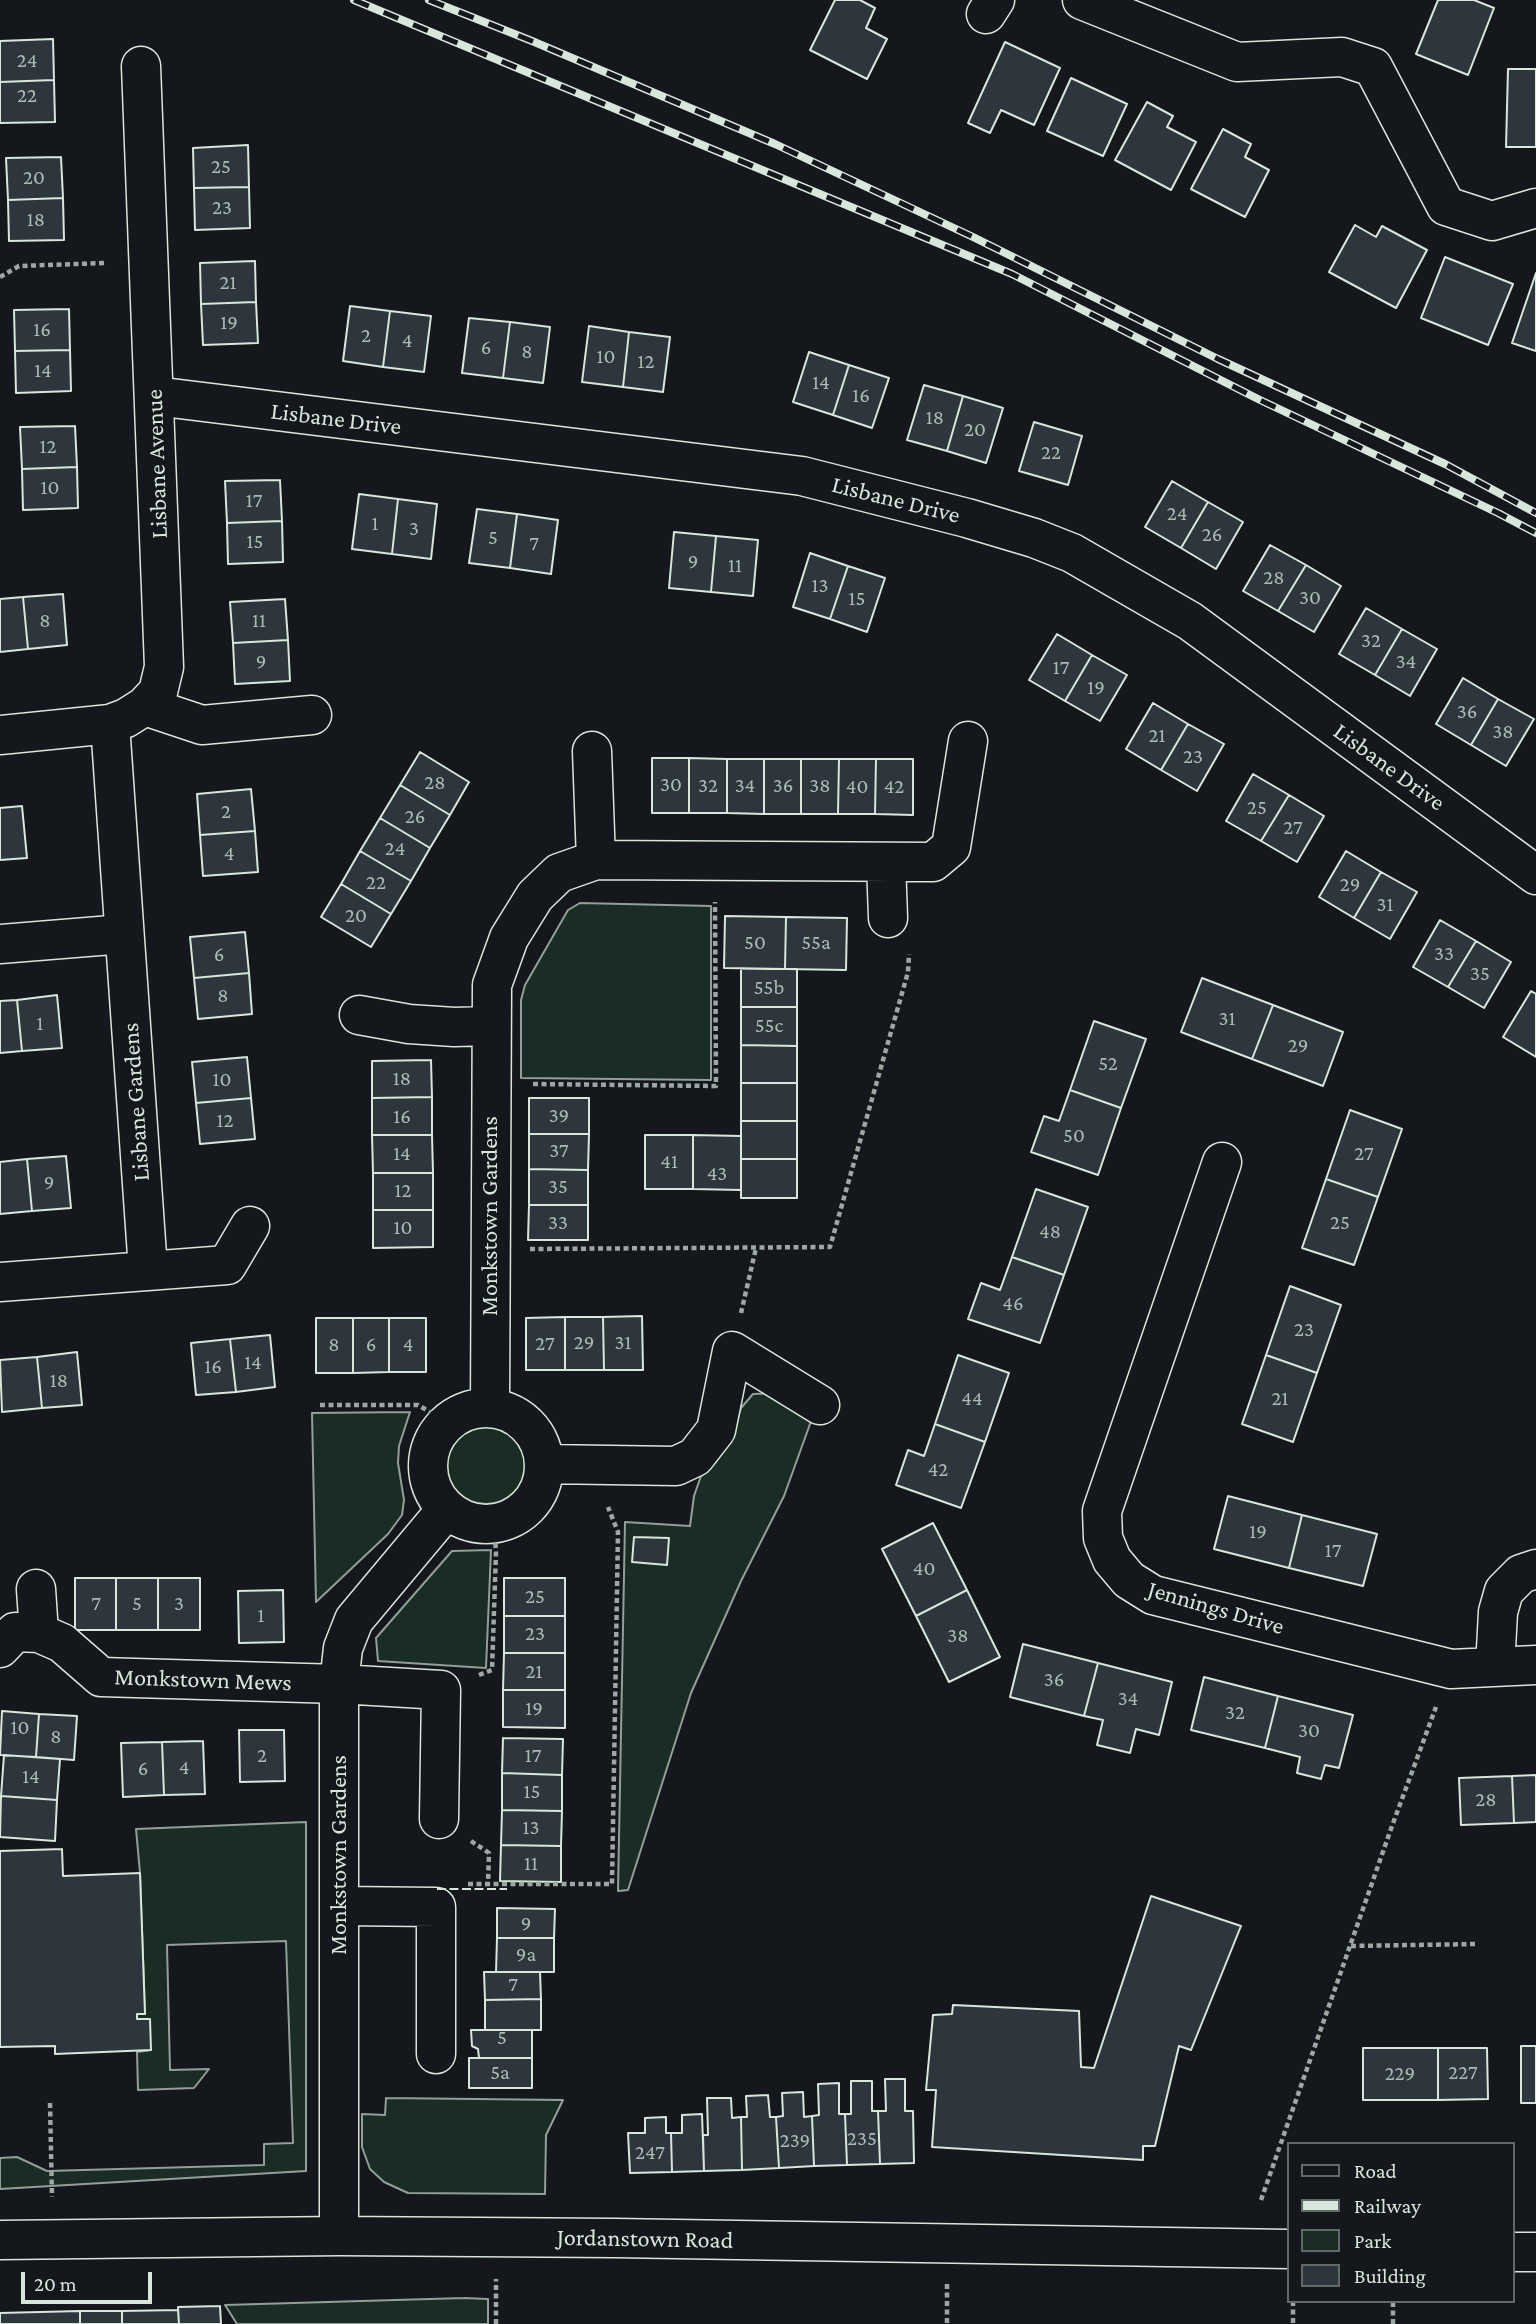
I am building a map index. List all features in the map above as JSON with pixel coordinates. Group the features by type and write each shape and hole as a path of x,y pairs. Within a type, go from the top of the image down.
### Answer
{"street":[{"path":"1082,0 1237,62 1342,57 1373,67 1446,206 1492,221 1536,208"},
{"name":"Lisbane Avenue","path":"141,66 164,667 158,692 145,706"},
{"name":"Lisbane Drive","path":"155,396 802,476 1034,538 1072,553 1190,621 1536,875"},
{"path":"0,735 110,724 127,718 145,706 202,725 312,715"},
{"name":"Lisbane Gardens","path":"110,724 148,1270"},
{"name":"Monkstown Gardens","path":"490,1407 492,985 509,938 535,896 559,873 596,860 933,862 951,847 968,741"},
{"path":"593,751 596,860"},
{"path":"886,862 888,918"},
{"path":"0,944 124,934"},
{"path":"359,1015 409,1024 490,1026"},
{"name":"Jennings Drive","path":"1222,1162 1102,1511 1103,1538 1112,1560 1129,1580 1153,1595 1451,1669 1536,1665"},
{"path":"0,1282 227,1265 250,1226"},
{"path":"544,1464 676,1466 695,1457 716,1430 733,1351 820,1405"},
{"path":"490,1407 502,1409 518,1417 532,1430 541,1446 543,1481 536,1497 525,1510 511,1519 494,1524 477,1524 446,1510 434,1494 428,1476 428,1456 434,1437 447,1422 464,1411 490,1407"},
{"name":"Monkstown Gardens","path":"339,2236 339,1684 343,1648 354,1620 446,1510"},
{"path":"1495,1667 1497,1612 1504,1591 1521,1574 1536,1569"},
{"path":"0,1648 15,1632 39,1633 36,1589"},
{"name":"Monkstown Mews","path":"39,1633 62,1643 101,1677 441,1690"},
{"path":"439,1819 441,1690"},
{"path":"339,1906 436,1907 436,2054"},
{"name":"Jordanstown Road","path":"0,2241 339,2236 1288,2249"},
{"path":"1515,2252 1536,2252"}],"path":[{"path":"0,277 19,266 149,261"},
{"path":"491,1084 716,1086 715,860"},
{"path":"491,1249 830,1247 908,972 911,938 888,918"},
{"path":"733,1351 756,1248"},
{"path":"320,1405 418,1405 447,1422"},
{"path":"461,1884 612,1884 618,1532 591,1465"},
{"path":"441,1690 492,1670 496,1552 494,1524"},
{"path":"1261,2200 1392,1826 1451,1669"},
{"path":"1351,1946 1477,1944"},
{"path":"50,2103 52,2201"},
{"path":"1293,2303 1293,2324"},
{"path":"1393,2303 1393,2324"}],"green space":[{"path":"580,903 711,906 711,1080 521,1078 521,1000 525,985 568,910"},
{"path":"779,1393 814,1413 784,1496 741,1581 691,1693 628,1890 618,1891 625,1522 690,1526 694,1496 701,1476 714,1464 730,1442 741,1408 753,1394"},
{"path":"410,1412 399,1446 398,1463 404,1500 402,1515 388,1534 316,1602 312,1413"},
{"path":"486,1424 501,1427 514,1436 523,1449 526,1464 523,1479 514,1492 501,1501 486,1504 471,1501 458,1492 449,1479 446,1464 449,1449 458,1436 471,1427"},
{"path":"491,1550 486,1668 378,1661 376,1638 452,1551"},
{"path":"306,1822 306,2171 0,2189 0,2158 17,2157 47,2171 264,2165 264,2144 293,2143 286,1941 167,1945 170,2070 209,2069 194,2088 138,2090 137,2052 151,2050 137,2019 137,2014 145,2014 136,1829"},
{"path":"386,2098 563,2100 546,2135 545,2194 408,2193 384,2182 370,2169 362,2147 362,2114 385,2115"},
{"path":"488,2299 488,2324 237,2324 225,2305"}],"building":[{"path":"835,0 860,0 875,8 866,28 887,39 867,79 810,50"},
{"path":"1438,0 1474,0 1494,8 1468,75 1416,54"},
{"path":"53,39 54,80 0,82 0,41"},
{"path":"1005,42 1060,68 1034,125 1001,110 990,133 968,123"},
{"path":"1508,69 1536,69 1536,147 1506,147"},
{"path":"1071,78 1127,104 1103,156 1047,131"},
{"path":"54,80 55,122 0,123 0,82"},
{"path":"1147,102 1173,116 1167,127 1196,142 1171,190 1115,160"},
{"path":"1223,129 1251,144 1245,157 1269,170 1245,217 1191,189"},
{"path":"248,145 249,187 194,188 193,148"},
{"path":"61,157 63,198 8,200 6,158"},
{"path":"249,187 250,228 195,230 194,188"},
{"path":"63,198 64,240 9,241 8,200"},
{"path":"1355,225 1376,237 1382,226 1427,250 1396,308 1329,272"},
{"path":"1445,257 1513,284 1488,345 1421,318"},
{"path":"255,261 256,302 201,304 200,263"},
{"path":"1536,273 1536,351 1512,343"},
{"path":"256,302 258,343 203,345 201,304"},
{"path":"350,306 390,311 383,367 343,361"},
{"path":"69,309 70,350 15,351 14,310"},
{"path":"390,311 431,316 424,372 383,367"},
{"path":"469,318 510,322 503,378 462,373"},
{"path":"510,322 550,327 543,383 503,378"},
{"path":"589,326 629,332 623,387 582,382"},
{"path":"629,332 670,337 663,392 623,387"},
{"path":"70,350 71,391 16,393 15,351"},
{"path":"809,352 849,365 833,415 793,402"},
{"path":"849,365 889,378 872,428 833,415"},
{"path":"924,385 963,396 947,451 907,440"},
{"path":"963,396 1003,408 986,463 947,451"},
{"path":"1034,422 1082,436 1068,485 1019,471"},
{"path":"75,426 77,467 22,469 20,427"},
{"path":"77,467 78,508 23,510 22,469"},
{"path":"280,480 282,521 227,523 225,481"},
{"path":"1172,481 1208,502 1181,548 1145,527"},
{"path":"359,494 398,499 392,554 352,549"},
{"path":"398,499 437,504 431,559 392,554"},
{"path":"1208,502 1243,522 1216,569 1181,548"},
{"path":"477,509 517,514 510,568 469,563"},
{"path":"517,514 558,520 551,574 510,568"},
{"path":"282,521 283,562 228,564 227,523"},
{"path":"674,532 716,536 711,592 669,588"},
{"path":"716,536 758,540 753,596 711,592"},
{"path":"1270,545 1306,565 1278,611 1243,591"},
{"path":"810,553 848,566 830,619 793,607"},
{"path":"1306,565 1341,586 1314,632 1278,611"},
{"path":"848,566 885,578 867,632 830,619"},
{"path":"63,594 67,645 28,649 23,597"},
{"path":"23,597 28,649 0,652 0,599"},
{"path":"285,599 288,640 233,643 230,602"},
{"path":"1366,608 1402,629 1375,675 1339,654"},
{"path":"1402,629 1437,649 1410,696 1375,675"},
{"path":"1057,634 1092,655 1065,701 1029,680"},
{"path":"288,640 290,681 235,684 233,643"},
{"path":"1092,655 1127,675 1100,721 1065,701"},
{"path":"1463,678 1498,699 1471,745 1436,724"},
{"path":"1498,699 1534,719 1506,766 1471,745"},
{"path":"1153,703 1188,724 1161,770 1126,749"},
{"path":"1188,724 1224,744 1197,791 1161,770"},
{"path":"420,752 469,782 450,815 400,785"},
{"path":"652,758 689,758 689,813 652,813"},
{"path":"689,758 727,759 727,813 689,813"},
{"path":"727,759 764,759 764,814 727,813"},
{"path":"764,759 801,759 801,814 764,814"},
{"path":"801,759 839,759 838,814 801,814"},
{"path":"839,759 876,759 875,814 838,814"},
{"path":"876,759 913,759 913,815 875,814"},
{"path":"1253,774 1289,795 1261,841 1226,821"},
{"path":"400,785 450,815 430,848 380,818"},
{"path":"251,789 255,831 200,835 197,794"},
{"path":"1289,795 1324,816 1297,862 1261,841"},
{"path":"22,806 27,858 0,860 0,808"},
{"path":"380,818 430,848 411,881 360,851"},
{"path":"255,831 258,872 203,876 200,835"},
{"path":"360,851 411,881 391,914 341,884"},
{"path":"1346,851 1381,872 1354,918 1319,897"},
{"path":"1381,872 1417,892 1390,939 1354,918"},
{"path":"341,884 391,914 371,947 321,917"},
{"path":"725,916 786,917 785,969 724,968"},
{"path":"786,917 847,918 846,970 785,969"},
{"path":"1440,920 1476,941 1448,987 1413,967"},
{"path":"245,932 249,973 194,978 190,937"},
{"path":"1476,941 1511,962 1484,1008 1448,987"},
{"path":"741,969 797,969 797,1007 741,1007"},
{"path":"249,973 252,1014 198,1019 194,978"},
{"path":"1202,978 1273,1005 1252,1059 1181,1032"},
{"path":"1531,991 1536,994 1536,1057 1503,1037"},
{"path":"57,995 62,1048 22,1051 17,1000"},
{"path":"17,1000 22,1051 0,1053 0,1001"},
{"path":"1273,1005 1343,1032 1323,1086 1252,1059"},
{"path":"741,1007 797,1007 797,1046 741,1045"},
{"path":"1094,1021 1146,1039 1121,1108 1070,1090"},
{"path":"741,1045 797,1046 797,1083 741,1083"},
{"path":"247,1057 251,1098 196,1103 192,1062"},
{"path":"431,1060 432,1097 372,1098 372,1061"},
{"path":"741,1083 797,1083 797,1121 741,1121"},
{"path":"1070,1090 1121,1108 1098,1175 1031,1152 1044,1116 1059,1121"},
{"path":"432,1097 432,1135 372,1135 372,1098"},
{"path":"251,1098 255,1139 200,1144 196,1103"},
{"path":"529,1098 589,1098 589,1134 529,1134"},
{"path":"1350,1110 1402,1129 1378,1197 1326,1179"},
{"path":"741,1121 797,1121 797,1159 741,1159"},
{"path":"529,1134 589,1134 588,1170 529,1169"},
{"path":"372,1135 432,1135 433,1173 373,1173"},
{"path":"645,1135 693,1135 693,1189 645,1189"},
{"path":"693,1135 741,1136 741,1190 693,1189"},
{"path":"66,1156 71,1208 32,1211 27,1159"},
{"path":"27,1159 32,1211 0,1214 0,1162"},
{"path":"741,1159 797,1159 797,1198 741,1198"},
{"path":"529,1169 588,1170 588,1205 529,1205"},
{"path":"373,1173 433,1173 433,1210 373,1210"},
{"path":"1326,1179 1378,1197 1354,1265 1302,1248"},
{"path":"1036,1189 1088,1207 1064,1275 1012,1257"},
{"path":"529,1205 588,1205 588,1240 528,1240"},
{"path":"373,1210 433,1210 433,1247 373,1248"},
{"path":"1012,1257 1064,1275 1040,1343 968,1319 981,1283 1000,1290"},
{"path":"1290,1286 1341,1305 1317,1373 1266,1355"},
{"path":"642,1316 643,1370 604,1370 603,1317"},
{"path":"565,1317 565,1370 526,1370 526,1318"},
{"path":"565,1317 603,1317 604,1370 565,1370"},
{"path":"316,1318 353,1318 353,1373 316,1373"},
{"path":"353,1318 389,1318 389,1372 353,1373"},
{"path":"389,1318 426,1318 426,1372 389,1372"},
{"path":"270,1335 275,1387 236,1392 230,1339"},
{"path":"230,1339 236,1392 196,1395 191,1343"},
{"path":"77,1352 82,1405 42,1408 37,1357"},
{"path":"958,1355 1009,1373 985,1442 935,1424"},
{"path":"1266,1355 1317,1373 1293,1442 1242,1424"},
{"path":"37,1357 42,1408 2,1412 0,1360"},
{"path":"935,1424 985,1442 961,1508 896,1485 908,1450 924,1456"},
{"path":"1228,1496 1302,1515 1289,1568 1214,1549"},
{"path":"1302,1515 1377,1534 1363,1586 1289,1568"},
{"path":"933,1523 967,1590 916,1616 882,1549"},
{"path":"634,1537 669,1538 667,1565 632,1562"},
{"path":"75,1578 116,1578 116,1630 75,1630"},
{"path":"116,1578 158,1578 158,1630 116,1630"},
{"path":"158,1578 200,1578 200,1630 158,1630"},
{"path":"504,1578 565,1578 565,1616 504,1616"},
{"path":"283,1590 284,1642 239,1643 238,1591"},
{"path":"967,1590 1000,1657 949,1682 916,1616"},
{"path":"504,1616 565,1616 565,1653 504,1653"},
{"path":"1023,1644 1098,1663 1084,1716 1010,1697"},
{"path":"504,1653 565,1653 565,1690 503,1690"},
{"path":"1098,1663 1172,1682 1159,1735 1136,1729 1130,1753 1097,1745 1103,1720 1084,1716"},
{"path":"1204,1677 1278,1696 1265,1748 1191,1730"},
{"path":"503,1690 565,1690 565,1728 503,1727"},
{"path":"1278,1696 1353,1715 1339,1768 1325,1765 1321,1779 1297,1773 1300,1757 1265,1748"},
{"path":"2,1711 39,1714 36,1757 0,1755"},
{"path":"39,1714 77,1716 74,1760 36,1757"},
{"path":"239,1730 284,1730 285,1781 240,1782"},
{"path":"503,1738 563,1739 562,1775 502,1773"},
{"path":"203,1741 205,1794 164,1795 162,1742"},
{"path":"162,1742 164,1795 123,1797 121,1743"},
{"path":"4,1755 60,1759 57,1800 1,1796"},
{"path":"502,1773 562,1775 562,1811 502,1810"},
{"path":"1536,1775 1536,1822 1514,1823 1512,1776"},
{"path":"1512,1776 1514,1823 1461,1825 1459,1778"},
{"path":"1,1796 57,1800 55,1841 0,1837"},
{"path":"502,1810 562,1811 561,1846 501,1845"},
{"path":"501,1845 561,1846 561,1882 500,1881"},
{"path":"62,1849 63,1876 140,1873 145,2014 137,2014 137,2019 150,2019 151,2050 55,2054 55,2046 0,2047 0,1851"},
{"path":"1151,1896 1241,1926 1191,2050 1179,2046 1155,2146 1143,2146 1143,2160 932,2147 936,2090 926,2090 933,2015 952,2014 953,2005 1079,2011 1081,2067 1094,2068"},
{"path":"497,1908 555,1909 554,1938 497,1938"},
{"path":"497,1938 554,1938 554,1972 496,1972"},
{"path":"484,1972 540,1972 541,1999 485,2000"},
{"path":"541,1999 541,2030 485,2030 485,2000"},
{"path":"471,2030 532,2030 532,2058 479,2058 478,2049 472,2046"},
{"path":"1521,2046 1536,2046 1536,2103 1521,2103"},
{"path":"1363,2048 1438,2048 1438,2100 1363,2100"},
{"path":"1438,2048 1487,2048 1488,2099 1438,2100"},
{"path":"469,2058 532,2058 532,2088 469,2088"},
{"path":"885,2079 905,2079 905,2111 913,2111 914,2163 880,2164 878,2111 886,2111"},
{"path":"851,2081 872,2081 872,2111 878,2111 880,2164 847,2165 845,2114 851,2114"},
{"path":"839,2083 839,2114 845,2114 847,2165 814,2166 812,2116 819,2115 818,2084"},
{"path":"803,2092 804,2117 812,2116 814,2166 779,2168 776,2117 783,2116 782,2093"},
{"path":"768,2095 770,2117 776,2117 779,2168 742,2170 741,2117 747,2117 746,2096"},
{"path":"707,2098 731,2098 732,2118 741,2117 742,2170 704,2171 703,2135 708,2135"},
{"path":"702,2114 704,2171 672,2172 671,2133 682,2133 682,2115"},
{"path":"666,2117 666,2133 671,2133 672,2172 630,2173 628,2133 645,2133 645,2118"},
{"path":"220,2306 221,2324 179,2324 178,2307"},
{"path":"178,2310 179,2324 122,2324 122,2311"},
{"path":"80,2311 122,2311 122,2324 80,2324"},
{"path":"80,2311 80,2324 0,2324 0,2313"}],"railway":[{"path":"354,0 1012,274 1258,399 1536,533"},
{"path":"429,0 775,144 973,237 1218,359 1445,464 1536,513"}],"fence":[{"path":"437,1889 507,1889"}]}
